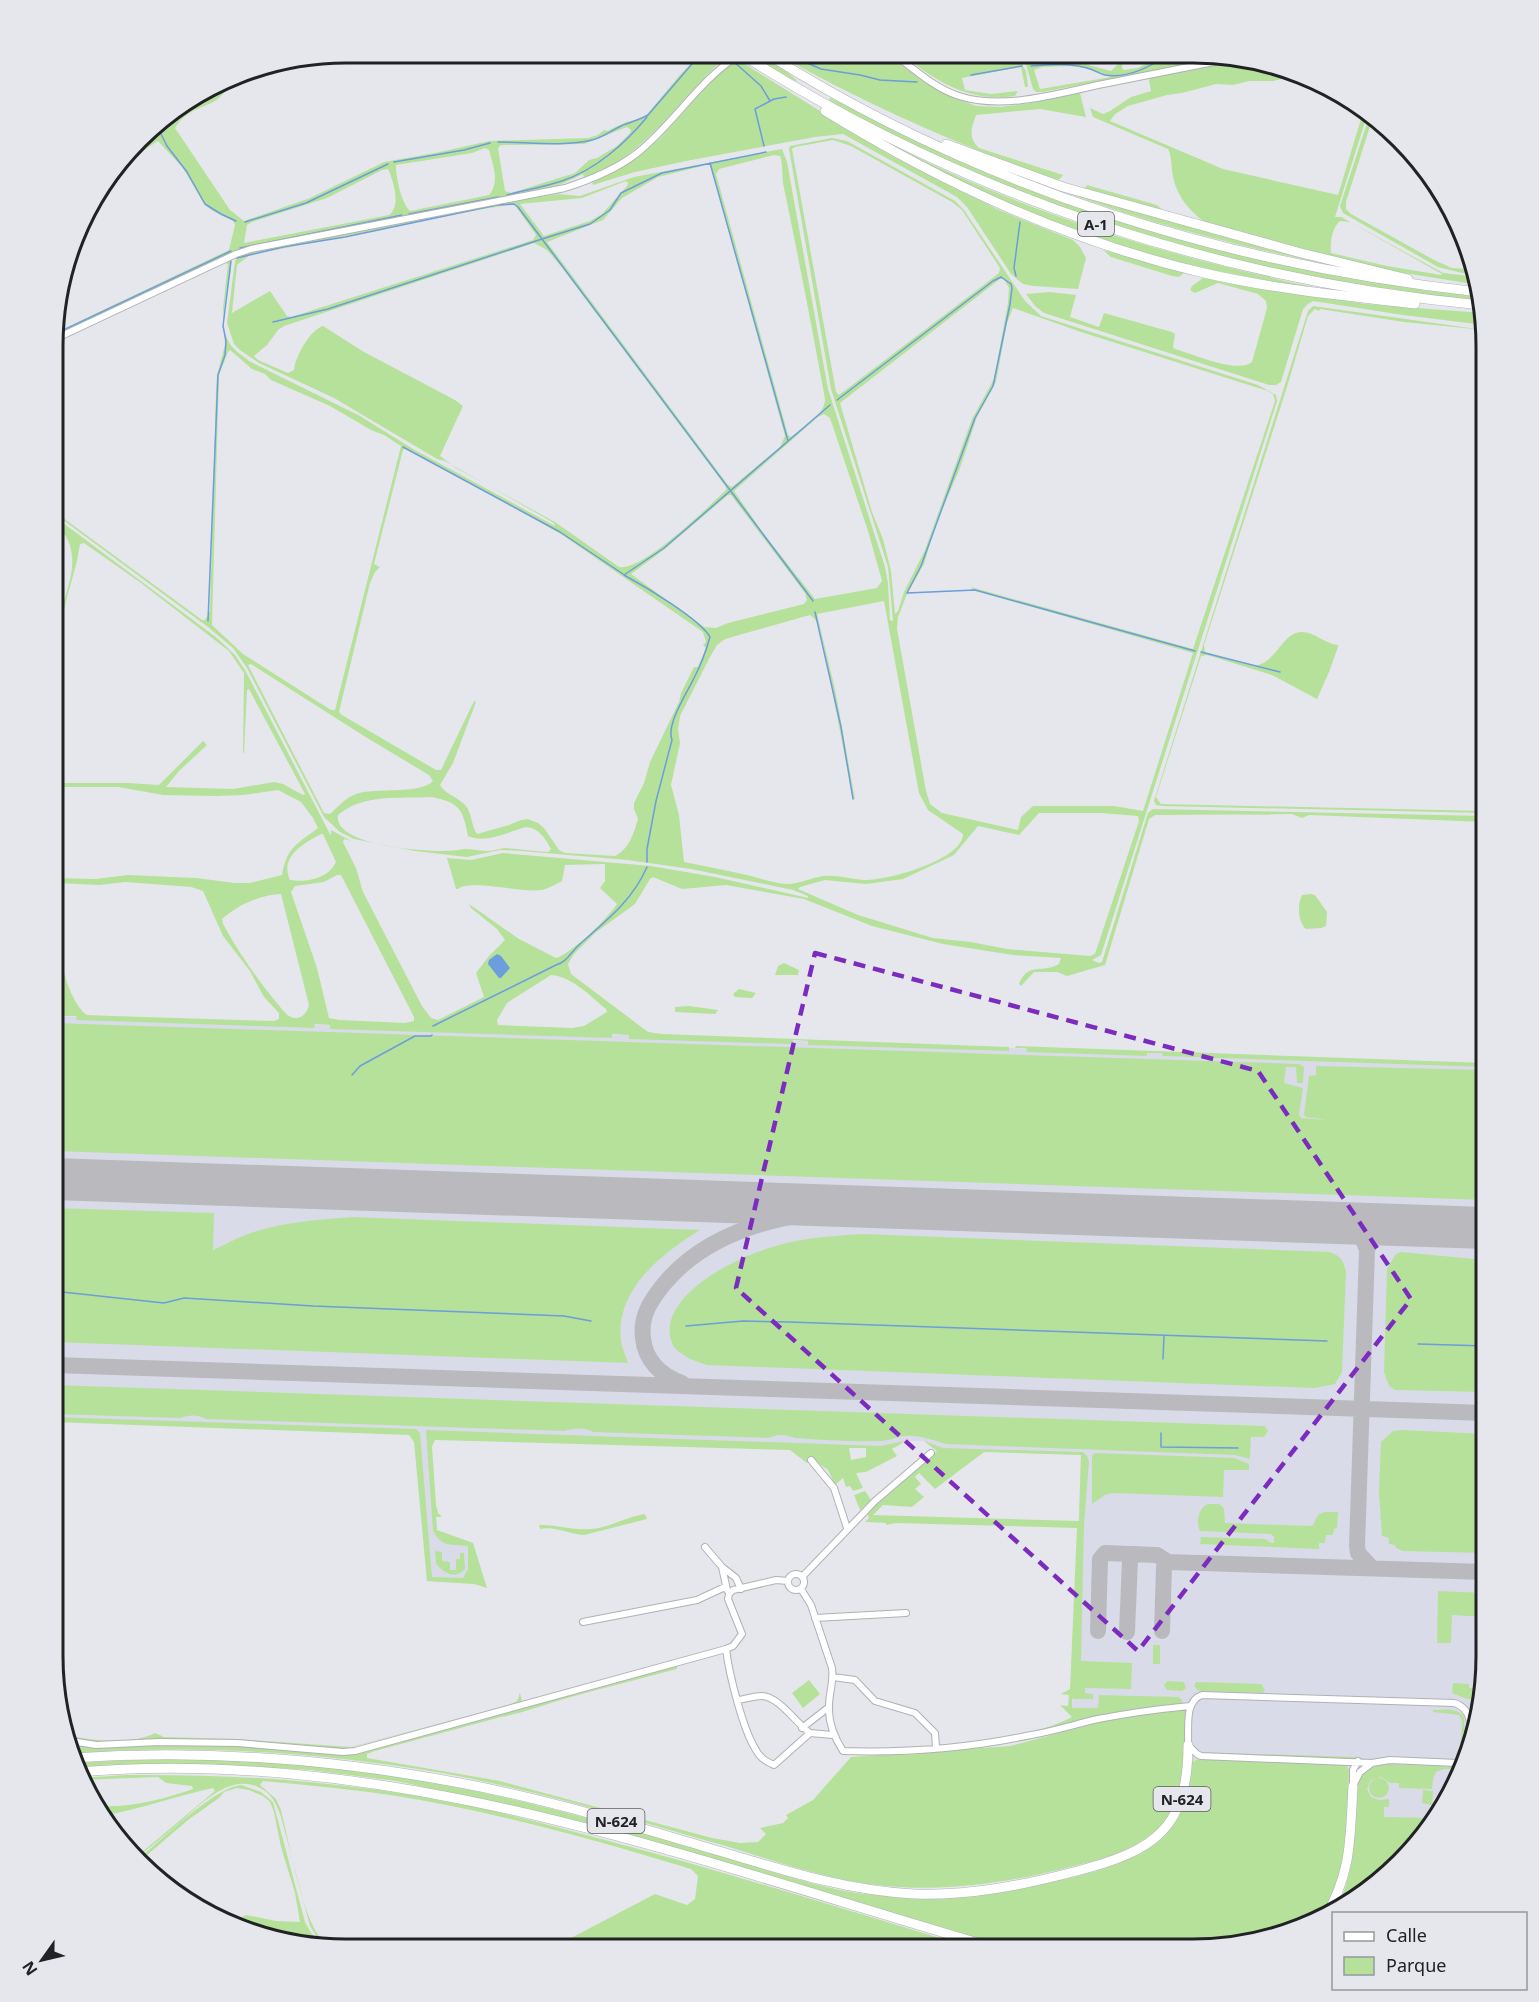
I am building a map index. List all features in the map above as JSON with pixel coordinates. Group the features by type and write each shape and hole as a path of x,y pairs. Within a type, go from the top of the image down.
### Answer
{"highway":[{"name":"A-1","path":"755,63 794,87 920,153 979,180 1101,226 1216,260 1303,280 1374,292 1473,304"},
{"name":"A-1","path":"782,63 824,89 929,143 1039,190 1155,229 1275,260 1386,281 1471,291"},
{"path":"794,87 820,108 859,132 958,186 1038,221 1120,250 1207,274 1278,287 1448,308 1473,306"},
{"path":"887,122 1063,187 1430,286"},
{"name":"N-624","path":"82,1758 197,1754 278,1758 405,1773 463,1783 549,1803 827,1882 892,1892 944,1894 992,1889 1073,1872 1116,1860 1142,1847 1164,1829 1175,1816 1187,1776 1188,1745"},
{"name":"N-624","path":"88,1772 199,1768 277,1772 402,1787 534,1814 965,1939"},
{"path":"1334,1902 1346,1873 1353,1786"}],"street":[{"path":"64,335 251,249 565,188 585,182 608,171 636,153 728,63"},
{"path":"907,63 942,88 976,100 997,102 1205,64"},
{"path":"802,1577 875,1501 931,1453"},
{"path":"811,1460 834,1488 848,1528"},
{"path":"705,1546 722,1567 736,1578 741,1589"},
{"path":"77,1743 96,1745 207,1743 355,1751 733,1646 742,1634 728,1599 729,1594 725,1587 722,1567"},
{"path":"729,1594 733,1590 776,1580 788,1581 794,1575 802,1577"},
{"path":"788,1581 794,1590 801,1588 804,1583 802,1577"},
{"path":"584,1622 697,1600 725,1587"},
{"path":"801,1588 811,1605 833,1677 829,1707 833,1735 843,1751 876,1752 954,1748 1030,1736 1099,1719 1155,1709 1190,1706"},
{"path":"815,1618 906,1613"},
{"path":"726,1649 738,1700 750,1739 757,1753 766,1762 774,1765 810,1733"},
{"path":"833,1677 855,1680 875,1701 915,1713 934,1733 936,1748"},
{"path":"1455,1763 1390,1760 1372,1763 1201,1756 1188,1745 1190,1706 1198,1696 1214,1695 1454,1703 1467,1710 1469,1718"},
{"path":"738,1700 765,1696 776,1700 802,1728 810,1733 833,1735"},
{"path":"802,1728 829,1707"},
{"path":"1353,1786 1353,1770 1358,1761"},
{"path":"1353,1786 1360,1773 1372,1763"}],"highlighted area":[{"path":"815,953 1258,1071 1411,1299 1138,1651 736,1288"}],"shaded area":[{"path":"63,1016 1476,1064 1476,1656 1474,1693 1461,1747 1447,1781 1418,1828 1396,1853 1346,1849 1349,1770 1346,1764 1199,1759 1191,1763 1139,1703 1130,1705 1130,1699 1098,1699 1099,1709 1072,1708 1081,1455 935,1450 924,1441 906,1441 895,1448 429,1433 437,1530 473,1543 474,1584 427,1581 415,1432 63,1420"}],"green space":[{"path":"691,63 743,63 892,156 999,210 1073,240 1086,258 1078,289 1023,284 1011,274 967,207 957,197 843,134 686,161 635,172 593,185 592,183 625,166 660,138 713,79 723,71 718,64 657,129 622,159 603,170 584,177 583,174 562,184 526,193 238,250 64,332 64,329 229,250 235,225 233,221 204,204 183,168 158,141 138,154 174,121 227,90 217,100 184,117 175,128 230,210 244,221 310,198 384,162 489,141 588,138 598,135 604,130 607,131 626,122 644,118","holes":["627,127 631,130 617,146 589,160 575,173 511,193 505,191 498,148 501,145 584,144","485,148 489,150 494,167 494,185 489,195 410,211 400,190 396,165 472,153","388,169 396,200 393,211 389,215 244,243 247,225 252,222 327,198"]},
{"path":"764,63 775,64 798,82"},
{"path":"793,63 899,63 938,91 976,106 1001,107 1037,102 1074,92 1080,93 1086,117 1040,109 976,115 972,133 973,140 979,148 1063,175 1060,179 1054,180 913,123"},
{"path":"914,63 1021,63 1026,71 1028,87 1025,87 1021,67 962,78 965,90 991,94 1018,91 1015,96 998,97 968,93 927,73"},
{"path":"1026,63 1081,63 1111,71 1119,63 1122,63 1124,70 1138,68 1148,63 1192,63 1043,92 1036,92 1033,89","holes":["1070,66 1111,77 1040,89 1034,70 1042,67"]},
{"path":"1216,64 1249,68 1285,78 1273,81 1249,81 1233,85 1216,84 1167,95 1128,106 1115,114 1110,121 1223,169 1338,195 1361,118 1365,121 1335,217 1341,217 1443,273 1467,276 1469,283 1392,271 1209,225 1196,216 1178,192 1168,149 1093,117 1090,108 1103,114 1131,97 1151,91 1149,80","holes":["1340,221 1350,222 1442,274 1387,266 1331,253 1333,231"]},
{"path":"830,98 848,106 989,174 1109,218 1230,253 1292,267 1472,295 1473,300 1392,291 1312,277 1159,240 1060,207 963,168 878,128 829,100"},
{"path":"1367,123 1370,125 1346,202 1346,209 1351,214 1434,260 1452,268 1465,269 1466,273 1438,267 1343,213 1340,206"},
{"path":"832,138 847,141 955,201 964,210 1025,301 1041,316 1258,385 1276,395 1277,401 1101,955 1092,960 1102,962 1148,813 1153,809 1476,816 1476,822 1309,815 1302,818 1292,814 1155,815 1149,819 1105,965 1067,976 1057,972 1034,972 1021,986 1019,984 1023,977 1031,970 1053,967 1059,964 1061,958 1013,955 943,944 872,926 804,899 726,885 682,889 653,877 635,904 595,933 574,954 568,964 571,974 648,1032 1009,1047 1009,1051 808,1045 808,1041 793,1040 792,1044 629,1039 629,1035 612,1034 612,1038 330,1029 330,1025 315,1024 314,1028 77,1020 76,1016 63,1016 63,968 74,999 87,1015 274,1021 279,1019 279,1013 264,997 250,971 223,936 203,891 191,887 125,882 99,885 63,883 63,878 95,879 128,875 250,883 282,875 290,852 318,828 301,802 278,790 217,796 163,795 118,787 63,787 63,783 159,785 203,741 207,745 179,771 166,787 233,789 274,782 305,794 249,689 247,690 244,754 244,673 229,651 141,583 84,543 80,544 63,612 72,566 71,551 63,533 63,523 217,638 235,655 245,670 331,836 331,830 351,841 344,839 343,842 356,868 363,892 422,1006 431,1018 438,1020 484,997 476,973 505,940 497,929 469,904 519,939 556,958 571,950 589,935 617,904 600,888 605,881 605,864 565,865 562,881 541,890 473,885 456,889 447,858 471,860 503,853 651,866 715,877 808,898 793,890 691,869 627,860 500,850 467,857 401,848 488,851 506,848 548,852 551,849 544,837 526,827 489,838 468,836 464,819 458,808 448,801 431,797 371,800 348,808 338,815 340,825 349,833 379,844 354,839 340,832 324,817 247,668 233,648 63,518 202,620 205,620 210,611 216,390 217,375 225,345 224,325 230,344 249,361 360,416 413,449 555,526 554,523 488,485 555,522 619,567 629,566 658,549 726,490 560,265 547,250 534,243 284,326 254,356 288,373 294,370 300,351 308,338 323,326 364,352 463,406 440,456 452,465 437,459 334,398 259,363 240,350 234,344 227,323 235,261 238,256 500,203 559,194 580,196 634,177 782,149 787,162 828,389 885,567 890,620 893,621 888,567 831,389 789,149 790,146","holes":["833,140 851,146 952,202 962,210 1000,268 999,273 839,395 836,392 792,149","774,155 780,156 781,159 783,183 825,399 817,416 791,437 788,435 716,174 719,169","710,164 785,436 780,447 732,487 728,485 547,242 603,220 622,198 658,177","626,181 627,186 602,214 590,221 544,236 520,204 582,198","514,204 536,235 533,240 291,317 287,316 270,291 232,313 237,265 250,255","1000,279 1004,279 1009,288 994,379 972,419 925,550 895,614 891,571 883,539 872,512 840,403","1013,308 1268,391 1273,394 1275,401 1193,649 971,587 973,590 1193,653 1143,811 1114,806 1033,806 1021,817 1018,830 942,813 930,804 897,629 898,617 907,594 924,564 936,524 960,468 977,417 996,382 1007,323","230,350 252,369 265,374 271,380 330,406 401,446 335,710 331,710 243,654 212,625 219,375","824,414 830,418 868,531 882,581 877,588 815,599 764,534 734,491","406,448 561,534 703,632 706,642 703,645 706,648 698,667 694,667 681,693 634,803 638,819 635,830 627,845 615,856 565,853 559,850 544,828 528,819 477,834 466,806 440,785 453,763 476,702 474,701 441,770 436,770 339,712 370,583 380,567 374,564 403,450","728,495 731,495 805,593 807,600 804,604 716,628 704,627 631,574 665,549","884,601 919,793 928,810 963,834 960,843 951,852 922,867 889,877 864,880 823,876 782,884 684,862 679,815 671,785 680,743 678,729 680,716 717,645 725,639 810,615 816,620 823,643 853,799 855,799 835,689 817,614","251,664 429,775 433,781 418,788 356,794 345,800 330,814 324,813 248,665","1039,813 1101,813 1138,816 1139,821 1095,954 1090,956 1007,949 933,938 858,915 798,889 825,880 866,884 903,879 954,855 978,826 1019,835","323,834 336,862 333,867 317,878 303,881 290,880 287,872 290,858 301,846","341,875 414,1021 405,1023 329,1018 317,968 291,892 295,886 324,882","281,894 309,1005 299,1018 289,1016 261,983 235,944 222,919 250,901","551,975 574,983 607,1012 584,1026 572,1028 498,1025 497,1020 507,1003"]},
{"path":"897,147 997,193 1101,231 1207,262 1314,287 1312,289 1212,270 1136,252 1008,206 896,150"},
{"path":"1033,180 1325,263 1325,264 1141,218"},
{"path":"1087,185 1157,205 1165,212 1085,188"},
{"path":"1103,250 1185,272 1179,277 1172,276 1111,257"},
{"path":"230,260 231,269 224,323 223,308 228,264 225,263 63,339"},
{"path":"1203,278 1366,304 1474,312 1475,324 1313,301 1303,309 1281,382 1269,385 1044,313 1026,294 1050,292 1076,295 1070,317 1099,327 1104,313 1172,332 1175,334 1173,347 1175,349 1236,366 1252,362 1267,308 1266,301 1258,294 1218,283 1195,293 1190,290"},
{"path":"1313,306 1475,329 1404,322 1320,309 1319,311 1315,309 1308,316 1204,645 1205,652 1254,666 1268,660 1295,633 1311,634 1338,645 1338,647 1317,699 1272,675 1207,655 1201,656 1156,797 1161,804 1476,811 1476,813 1162,806 1156,805 1154,801 1308,311"},
{"path":"1302,895 1315,895 1327,912 1326,926 1321,928 1306,929 1300,918 1299,904"},
{"path":"784,963 799,970 798,975 775,975 778,966"},
{"path":"739,989 756,993 752,998 735,997 733,994"},
{"path":"689,1006 718,1010 715,1014 675,1012 675,1007"},
{"path":"63,1023 1299,1064 1304,1067 1303,1083 1297,1083 1296,1067 1286,1067 1284,1083 1303,1088 1299,1115 1301,1118 1328,1120 1304,1115 1309,1076 1316,1075 1316,1066 1476,1070 1476,1200 63,1151"},
{"path":"1016,1046 1476,1063 1476,1067 1163,1056 1162,1053 1147,1053 1147,1056 1027,1052 1026,1048 1015,1048"},
{"path":"63,1208 214,1213 213,1250 244,1236 273,1227 352,1217 700,1230 656,1262 633,1290 625,1306 621,1323 621,1341 628,1363 63,1342"},
{"path":"863,1234 1329,1252 1340,1258 1346,1271 1342,1372 1335,1384 1314,1388 707,1365 685,1356 673,1346 670,1326 674,1313 682,1300 721,1269 775,1246 800,1240"},
{"path":"1401,1252 1476,1259 1476,1392 1395,1390 1389,1386 1384,1372 1387,1269 1396,1254"},
{"path":"63,1385 1265,1426 1268,1431 1264,1437 1251,1437 1250,1459 1235,1455 946,1444 910,1436 884,1441 848,1441 795,1438 782,1435 768,1438 593,1432 579,1428 564,1431 206,1419 199,1416 180,1418 63,1414"},
{"path":"63,1417 416,1429 420,1433 432,1577 463,1578 468,1569 468,1546 444,1543 433,1531 426,1430 880,1446 905,1441 892,1449 897,1456 866,1472 856,1473 863,1488 853,1491 850,1486 846,1487 843,1478 835,1485 828,1470 814,1460 807,1463 790,1450 435,1440 432,1446 436,1505 442,1517 436,1517 437,1530 473,1543 487,1588 474,1584 427,1581 414,1442 409,1435 63,1422","holes":["849,1448 866,1448 866,1457 851,1460"]},
{"path":"1393,1431 1476,1434 1476,1553 1403,1551 1389,1544 1389,1538 1382,1536 1379,1492 1381,1442"},
{"path":"924,1441 943,1448 1083,1452 1087,1456 1089,1461 1084,1525 1081,1661 1132,1663 1131,1689 1085,1688 1085,1693 1093,1694 1093,1699 1072,1699 1072,1708 1098,1708 1099,1695 1179,1697 1182,1704 1013,1737 944,1745 1026,1733 1072,1717 1060,1705 1068,1706 1069,1695 1061,1694 1070,1689 1077,1528 896,1523 886,1525 886,1523 865,1522 869,1518 867,1512 937,1451","holes":["984,1452 1081,1455 1079,1521 873,1515 883,1505 912,1507 924,1497 915,1489 921,1484 915,1477 919,1473 935,1489"]},
{"path":"1095,1453 1234,1458 1249,1464 1249,1470 1224,1470 1223,1497 1113,1493 1105,1495 1092,1504 1092,1455"},
{"path":"865,1491 871,1500 860,1510 854,1495"},
{"path":"1208,1504 1219,1504 1224,1508 1225,1523 1311,1526 1319,1514 1338,1512 1337,1528 1334,1529 1333,1535 1326,1535 1325,1543 1319,1543 1319,1549 1200,1544 1201,1537 1266,1539 1274,1543 1274,1537 1271,1534 1200,1531 1199,1516"},
{"path":"645,1514 647,1519 584,1535 540,1529 539,1525 591,1529"},
{"path":"435,1551 442,1552 442,1561 450,1562 450,1570 456,1570 456,1559 460,1559 460,1553 464,1553 465,1569 454,1575 442,1570 436,1564"},
{"path":"1438,1591 1476,1593 1476,1616 1452,1615 1451,1643 1437,1643"},
{"path":"1153,1645 1160,1645 1160,1664 1153,1664"},
{"path":"677,1666 677,1669 375,1751 367,1754 367,1758 500,1781 712,1838 740,1843 758,1842 766,1834 760,1828 783,1823 788,1818 786,1815 813,1800 851,1757 1010,1746 1108,1720 1182,1708 1185,1711 1183,1775 1178,1799 1164,1822 1142,1841 1116,1854 1050,1872 1000,1882 926,1888 876,1885 819,1874 582,1805 436,1772 345,1759 254,1752 162,1750 80,1753 77,1745 87,1747 207,1745 271,1747 338,1755 358,1753"},
{"path":"809,1680 820,1694 803,1708 792,1693"},
{"path":"1167,1681 1184,1682 1186,1688 1182,1691 1167,1690 1164,1685"},
{"path":"1196,1682 1261,1684 1265,1690 1263,1693 1199,1691 1194,1686"},
{"path":"1453,1683 1469,1684 1469,1688 1474,1688 1473,1699 1452,1693"},
{"path":"520,1693 522,1702 345,1749 201,1740 92,1742 76,1740 75,1736 110,1741 135,1739 155,1733 164,1737 237,1739 351,1747 517,1701"},
{"path":"1433,1710 1454,1710 1464,1717 1465,1734 1461,1747 1462,1722 1459,1715 1433,1712"},
{"path":"1196,1752 1356,1757 1356,1759 1203,1755"},
{"path":"147,1759 222,1760 334,1768 408,1778 515,1800 585,1818 829,1888 895,1896 954,1894 1056,1881 1106,1868 1129,1858 1150,1846 1174,1824 1186,1799 1191,1763 1198,1759 1346,1764 1349,1770 1343,1869 1327,1905 1318,1910 1284,1924 1230,1937 981,1939 617,1832 550,1814 396,1781 310,1770 200,1764 86,1768 84,1762"},
{"path":"1384,1764 1453,1767 1452,1769 1436,1772 1432,1789 1399,1788 1399,1783 1390,1783 1381,1777 1371,1780 1367,1789 1371,1797 1379,1800 1389,1799 1389,1807 1384,1807 1384,1817 1425,1818 1406,1843 1380,1869 1341,1897 1352,1858 1357,1786 1363,1774"},
{"path":"126,1775 238,1777 312,1782 424,1797 538,1822 698,1866 943,1939 569,1939 655,1894 687,1905 695,1899 698,1876 691,1869 617,1847 466,1809 390,1795 263,1781 260,1785 276,1799 281,1810 293,1861 275,1802 261,1788 245,1784 224,1788 214,1794 143,1853 142,1852 215,1791 213,1788 112,1814 106,1806 145,1802 193,1789 192,1786 166,1783 158,1777 91,1780 90,1777"},
{"path":"1379,1778 1386,1781 1389,1788 1386,1795 1379,1798 1372,1795 1369,1788 1372,1781"},
{"path":"241,1785 261,1792 273,1802 305,1922 315,1937 290,1934 240,1918 246,1915 276,1921 300,1922 295,1893 281,1847 274,1812 270,1802 263,1796 237,1788 224,1792 146,1856 144,1854 187,1816 229,1788"},
{"path":"1423,1790 1433,1791 1432,1805 1422,1803"},
{"path":"302,1897 314,1928 320,1938 310,1926"}],"water":[{"path":"497,954 510,968 501,978 488,964 489,960"}],"waterway":[{"path":"498,142 570,143 601,137 648,115 693,63"},
{"path":"735,63 761,86 770,101"},
{"path":"807,63 821,69 880,80 917,82"},
{"path":"1031,66 1070,65 1114,76 1130,74 1155,63"},
{"path":"971,75 1022,66"},
{"path":"212,97 218,93"},
{"path":"764,146 755,109 774,99 786,97"},
{"path":"507,195 562,181 586,170 609,155 647,117"},
{"path":"147,145 177,119"},
{"path":"161,134 205,204 236,221"},
{"path":"394,162 464,150 490,143"},
{"path":"766,152 662,173 621,193 610,210 590,224 542,239 813,601"},
{"path":"710,163 788,441"},
{"path":"245,222 306,203 388,164"},
{"path":"409,214 498,197"},
{"path":"237,258 497,205 514,204 518,207 542,239 328,309 273,322"},
{"path":"240,248 402,215"},
{"path":"1016,276 1014,268 1020,222"},
{"path":"64,330 231,251"},
{"path":"208,621 218,375 225,355 226,341 223,326 231,261"},
{"path":"837,400 993,281 1001,277 1011,284 1010,304 993,386 975,418 921,566 907,593 975,590 1195,651"},
{"path":"647,862 647,849 656,801 672,740 674,717 697,673 710,637 684,612 624,575 664,548 830,405"},
{"path":"403,447 560,532 623,574"},
{"path":"815,612 841,727 853,799"},
{"path":"1201,652 1280,672"},
{"path":"433,1026 563,962 626,900 647,867"},
{"path":"352,1075 360,1066 415,1036 432,1035"},
{"path":"63,1292 164,1303 184,1298 313,1306 564,1316 591,1321"},
{"path":"686,1326 743,1321 789,1322 1327,1341"},
{"path":"1163,1359 1164,1336"},
{"path":"1418,1344 1476,1346"},
{"path":"1161,1433 1161,1447 1238,1448"}],"taxiway":[{"path":"682,1383 667,1376 651,1360 644,1346 643,1323 655,1296 686,1262 712,1244 740,1231 770,1222 833,1211 895,1207"},
{"path":"1329,1222 1343,1225 1358,1233 1367,1250"},
{"path":"1372,1568 1358,1553 1357,1546 1367,1250 1378,1232 1396,1225 1476,1236"},
{"path":"63,1365 1476,1413"},
{"path":"1098,1631 1100,1559 1105,1553 1157,1555 1168,1562 1476,1572"},
{"path":"1127,1632 1130,1560 1135,1554"},
{"path":"1162,1631 1164,1567 1168,1562"}],"runway":[{"path":"63,1179 1476,1228"}]}
